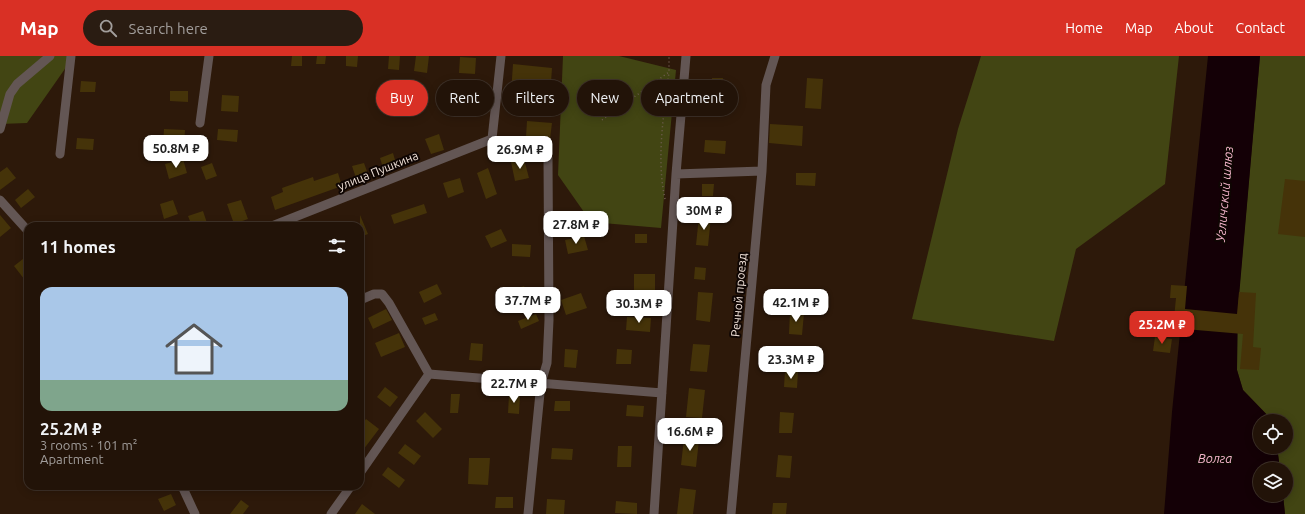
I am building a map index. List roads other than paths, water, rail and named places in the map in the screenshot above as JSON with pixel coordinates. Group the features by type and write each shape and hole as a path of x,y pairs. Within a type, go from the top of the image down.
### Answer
{"street":[{"path":"0,129 10,94 17,84 50,56"},
{"path":"60,154 71,56"},
{"path":"200,123 209,56"},
{"path":"500,56 492,139 548,158 549,320 547,363 541,383 528,514"},
{"path":"654,514 676,174 686,56"},
{"name":"Речной проезд","path":"731,514 762,171 766,85 775,56"},
{"name":"улица Пушкина","path":"282,222 492,139"},
{"path":"676,174 762,171"},
{"path":"0,200 24,227"},
{"path":"364,298 374,294 382,294 389,303 429,374"},
{"path":"429,374 662,393"},
{"path":"364,467 429,374"},
{"path":"184,490 195,514"},
{"path":"331,514 348,490"}],"water":[{"name":"Волга","path":"1208,56 1260,56 1238,308 1237,370 1243,390 1266,414 1253,414 1253,454 1278,454 1279,462 1253,462 1253,502 1284,502 1285,514 1164,514 1172,412"}],"water label":[{"name":"Угличский шлюз","path":"1224,194"}]}
